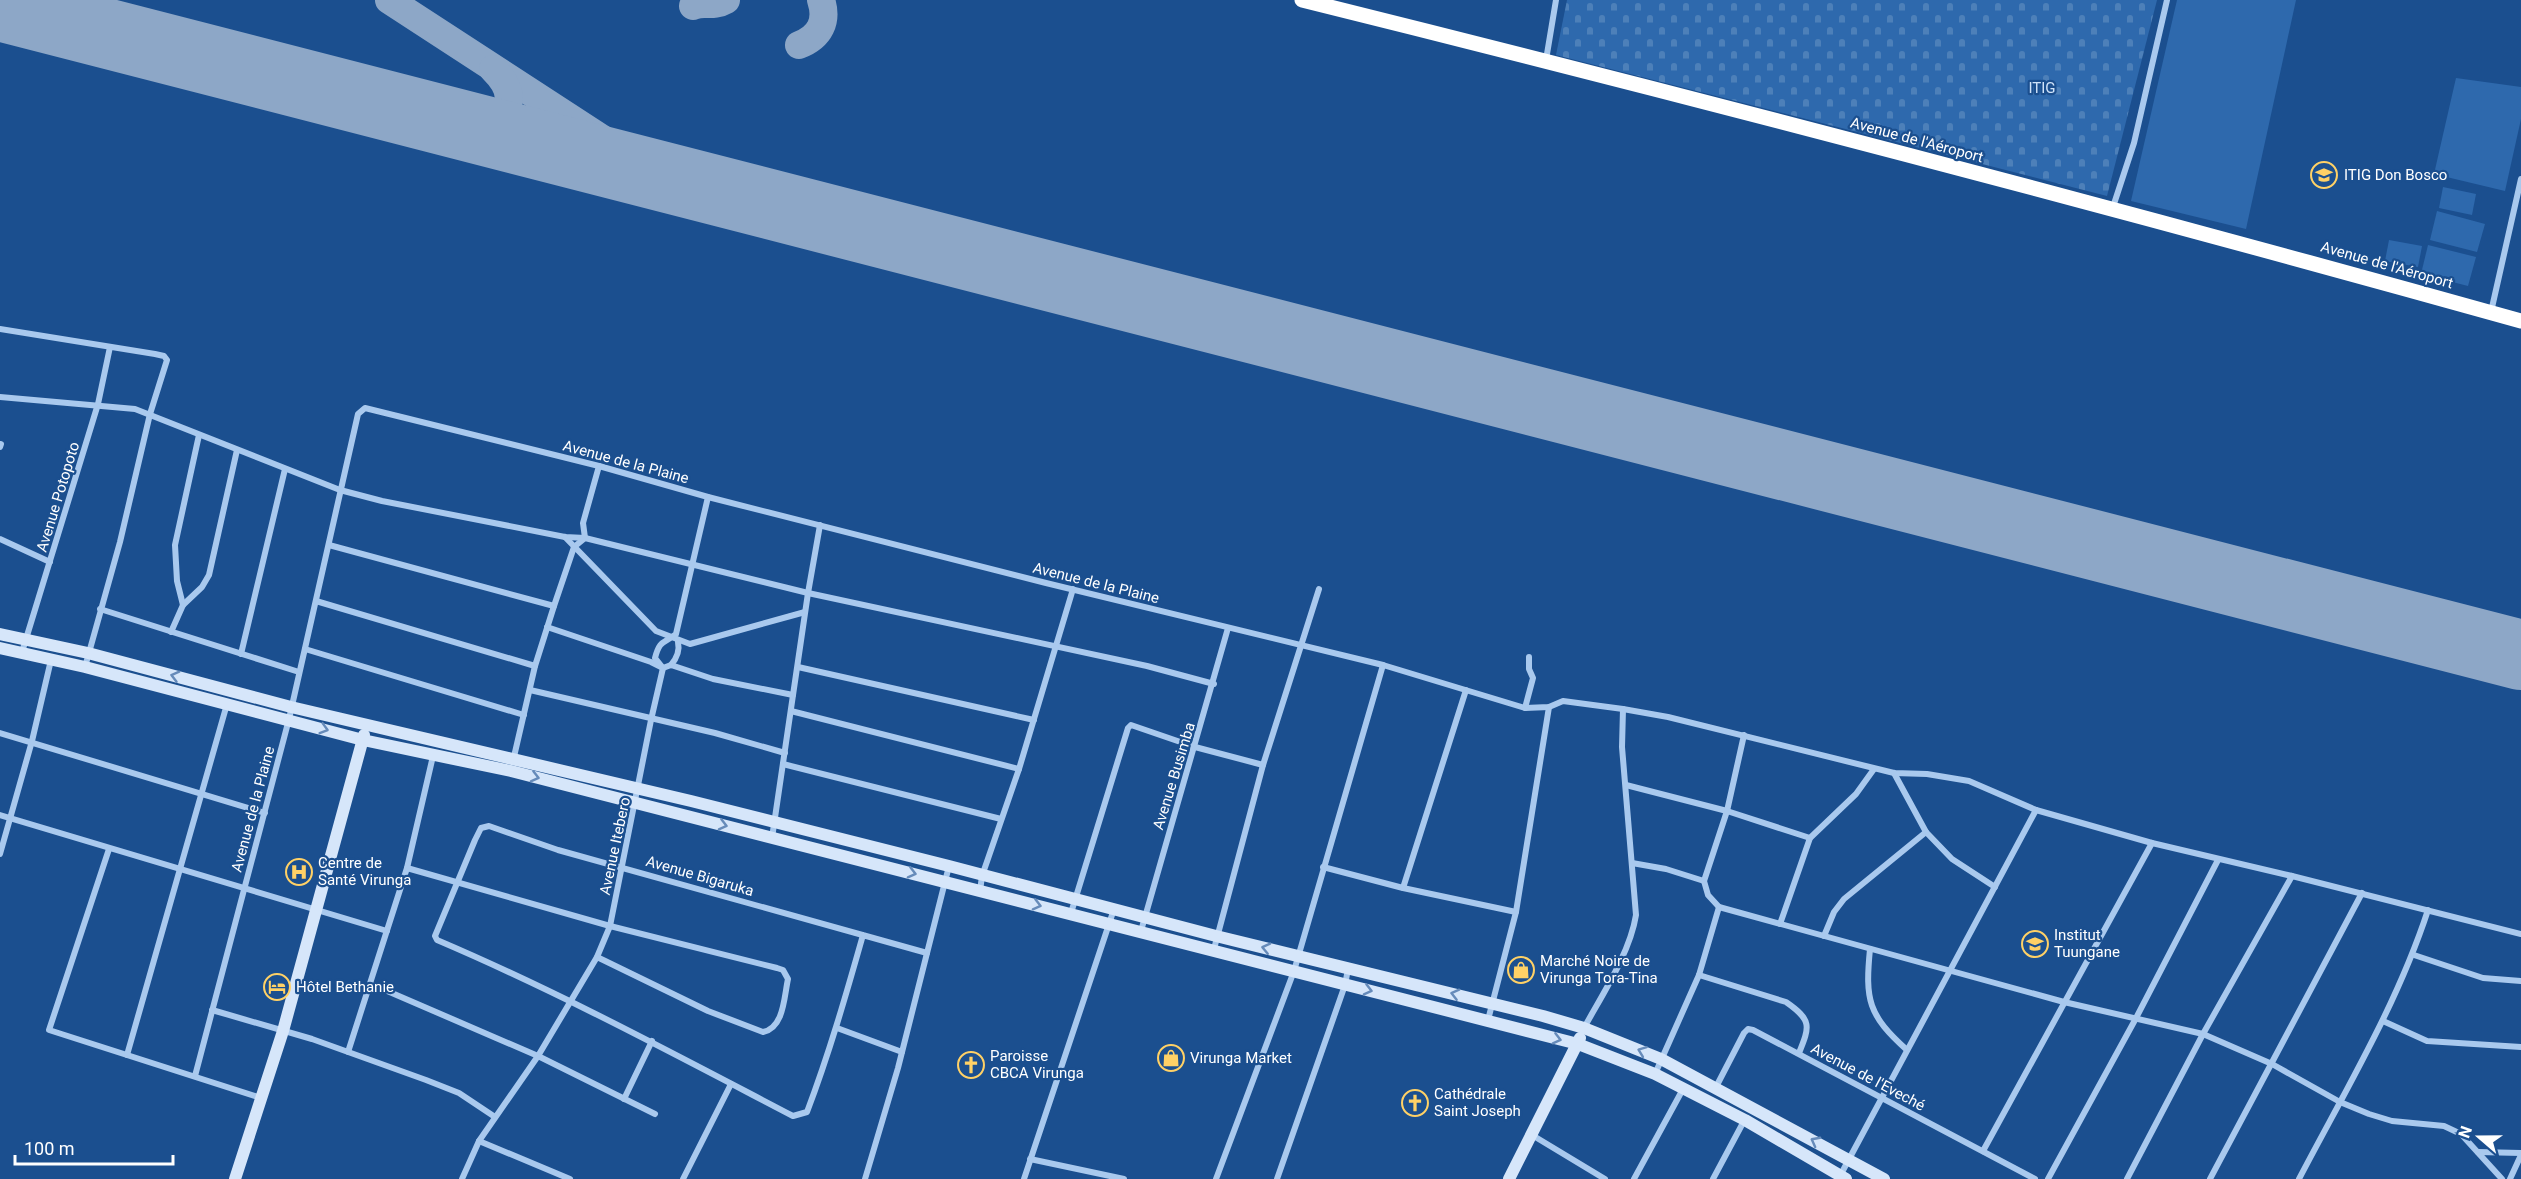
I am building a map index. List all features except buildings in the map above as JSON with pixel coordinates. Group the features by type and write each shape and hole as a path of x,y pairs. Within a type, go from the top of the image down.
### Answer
{"highway":[{"name":"Avenue de l'Aéroport","path":"1302,0 1546,61 2241,243 2521,321"}],"main road":[{"path":"0,634 88,653 290,713 363,740 433,756 512,764 639,788 1584,1028 1661,1059 1884,1179"},
{"path":"0,648 85,667 227,704 366,725 512,764 688,817 1110,922 1578,1044 1655,1074 1745,1120 1843,1177"},
{"path":"235,1179 283,1031 366,725"},
{"path":"688,817 691,801"},
{"path":"1509,1179 1584,1028"}],"street":[{"path":"1546,61 1556,0"},
{"path":"2112,210 2134,143 2168,0"},
{"path":"2491,312 2521,179"},
{"path":"0,329 154,354 164,356 167,360 150,414 120,542 85,667"},
{"name":"Avenue Potopoto","path":"22,652 98,404 110,347"},
{"path":"0,397 135,409 285,469 382,501 566,537 585,538 808,593 1147,666 1214,684"},
{"name":"Avenue de la Plaine","path":"195,1076 290,713 358,414 365,408 599,466 708,497 1072,589 1383,665 1525,708 1549,706 1563,701 1623,709 1744,735 1893,773 1927,774 1969,781 2036,810 2152,843 2521,934"},
{"path":"183,605 177,581 175,545 199,435"},
{"path":"171,632 183,605 202,587 209,575 237,450"},
{"path":"585,538 583,523 599,466"},
{"path":"241,654 285,469"},
{"name":"Avenue Itebero","path":"462,1179 479,1141 538,1056 597,957 610,926 624,867 663,668 654,658 663,640 676,634 708,497"},
{"path":"772,838 820,525"},
{"path":"566,537 656,632 678,642 690,644 805,612"},
{"path":"512,764 547,627 574,547 585,538"},
{"path":"0,539 50,562"},
{"path":"329,545 554,606"},
{"path":"980,891 982,876 1019,769 1072,589"},
{"path":"1214,949 1263,765 1319,589"},
{"path":"316,601 536,666"},
{"path":"100,609 299,672"},
{"path":"547,627 663,668 671,665 676,659 680,648 678,642"},
{"name":"Avenue Busimba","path":"1141,931 1214,684 1228,628"},
{"path":"305,649 524,715"},
{"path":"1525,708 1533,678 1529,669 1529,657"},
{"path":"0,854 32,741 51,659"},
{"path":"671,665 714,679 793,695"},
{"path":"1216,1179 1294,971 1383,665"},
{"path":"798,667 1034,720"},
{"path":"530,690 651,720 716,733 785,753"},
{"path":"1403,888 1466,690"},
{"path":"128,1055 227,704"},
{"path":"1488,1020 1516,912 1549,706"},
{"path":"1584,1028 1608,985 1634,928 1636,915 1622,747 1623,709"},
{"path":"791,711 1019,769"},
{"path":"1071,913 1128,728 1131,725 1195,747 1263,765"},
{"path":"0,733 265,813"},
{"path":"1744,735 1727,811 1704,881 1708,895 1719,907 2064,1002 2203,1034 2272,1064 2340,1102 2380,1118 2444,1126 2461,1134 2502,1179"},
{"path":"348,1052 406,868 433,756"},
{"path":"783,764 1001,819"},
{"path":"1780,924 1810,838 1856,794 1874,769"},
{"path":"1893,773 1926,832 1952,859 1995,887"},
{"path":"1626,785 1727,811 1810,838"},
{"path":"1843,1177 1848,1158 2036,810"},
{"path":"0,815 387,931"},
{"name":"Avenue Bigaruka","path":"570,1002 523,977 437,940 435,931 481,828 485,827 558,850 927,953"},
{"path":"1824,936 1834,912 1844,899 1926,832"},
{"path":"1983,1151 2152,843"},
{"path":"109,849 50,1030 262,1098"},
{"path":"2048,1179 2135,1020 2218,860"},
{"path":"1632,863 1666,869 1704,881"},
{"path":"865,1179 902,1052 947,882 949,866"},
{"path":"1323,867 1403,888 1516,912"},
{"path":"406,868 610,926 783,970 788,979 778,1023 771,1030 763,1032 752,1029 708,1011 597,957"},
{"path":"2127,1179 2203,1034 2292,876"},
{"path":"2210,1179 2362,893"},
{"path":"1655,1074 1699,975 1719,907"},
{"path":"1024,1179 1114,909"},
{"path":"2299,1179 2383,1021 2414,955 2428,910"},
{"path":"570,1002 652,1041 793,1116 801,1116 807,1112 837,1028 863,935"},
{"path":"1870,949 1867,982 1877,1018 1883,1029 1907,1050"},
{"path":"2414,955 2482,978 2521,981"},
{"path":"1277,1179 1346,985 1348,968"},
{"path":"1699,975 1786,1002 1798,1010 1808,1022 1809,1029 1799,1053"},
{"path":"371,984 538,1056 655,1114"},
{"path":"212,1010 348,1052 447,1088 495,1117"},
{"path":"2383,1021 2427,1041 2521,1047"},
{"path":"837,1028 902,1052"},
{"name":"Avenue de l'Eveché","path":"1716,1087 1748,1029 1760,1032 1881,1099 2035,1179"},
{"path":"624,1099 652,1041"},
{"path":"683,1179 731,1084"},
{"path":"1634,1179 1683,1089"},
{"path":"1713,1179 1751,1107"},
{"path":"1532,1136 1605,1179"},
{"path":"479,1141 570,1179"},
{"path":"2478,1152 2521,1154 2510,1179"},
{"path":"1030,1159 1124,1179"}],"green space":[{"name":"ITIG","path":"1567,0 2157,0 2107,196 1556,55"},
{"path":"2177,0 2296,0 2246,229 2131,201"},
{"path":"2456,78 2521,87 2521,119 2505,191 2434,174"},
{"path":"2443,187 2476,194 2472,215 2439,208"},
{"path":"2437,211 2485,224 2477,252 2430,240"},
{"path":"2389,240 2422,246 2418,267 2385,261"},
{"path":"2428,245 2476,257 2468,286 2421,274"}],"taxiway":[{"path":"389,0 641,164 667,178"},
{"path":"693,6 716,4 726,0"},
{"path":"799,45 812,38 823,21 821,0"},
{"path":"474,128 496,119 508,106 507,89 493,69"}],"runway":[{"path":"0,6 2521,655"}],"place":[{"name":"ITIG Don Bosco","path":"2324,175"},
{"name":"Centre de Santé Virunga","path":"299,872"},
{"name":"Institut Tuungane","path":"2035,944"},
{"name":"Marché Noire de Virunga Tora-Tina","path":"1521,970"},
{"name":"Hôtel Bethanie","path":"277,987"},
{"name":"Virunga Market","path":"1171,1058"},
{"name":"Paroisse CBCA Virunga","path":"971,1065"},
{"name":"Cathédrale Saint Joseph","path":"1415,1103"}]}
